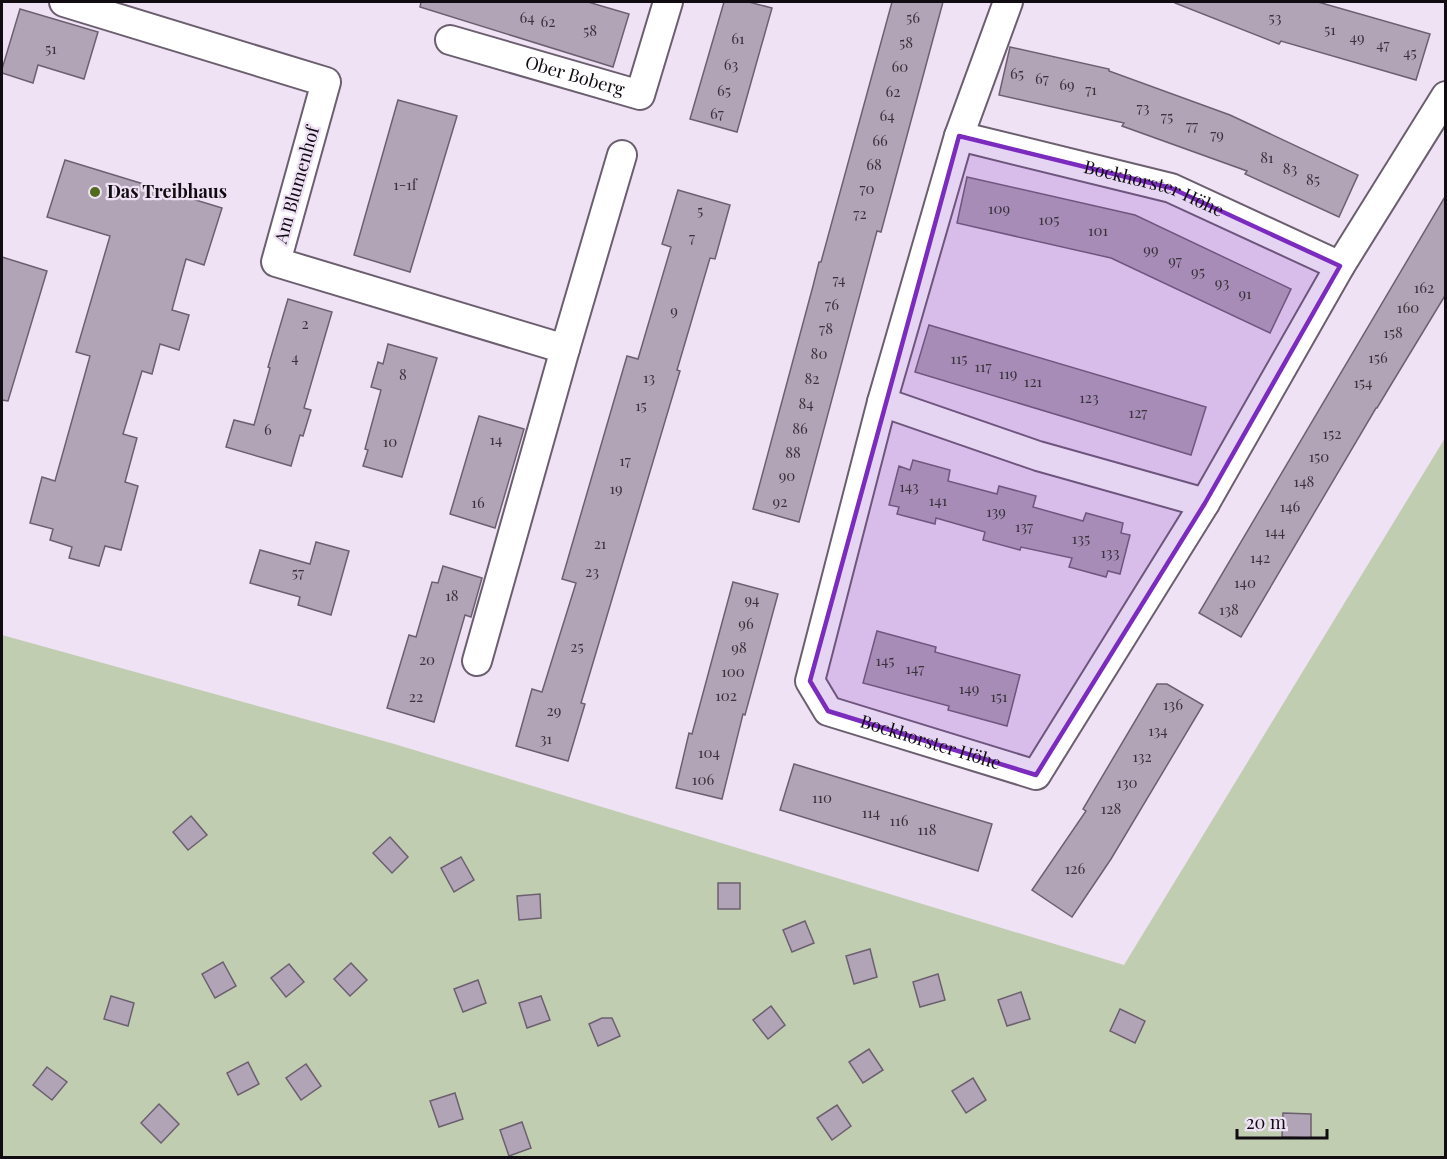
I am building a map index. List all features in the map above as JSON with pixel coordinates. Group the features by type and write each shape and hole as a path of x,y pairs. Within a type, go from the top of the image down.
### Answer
{"street":[{"name":"Am Blumenhof","path":"64,2 326,82 276,262 565,349"},
{"name":"Ober Boberg","path":"450,40 640,95 668,2"},
{"name":"Bockhorster Höhe","path":"1008,2 959,136 882,402 810,681 828,711 1036,775 1205,503 1340,266 1446,96"},
{"name":"Bockhorster Höhe","path":"959,136 1171,188 1340,266"},
{"path":"477,661 621,155"},
{"path":"882,402 1038,456 1205,503"}],"highlighted area":[{"path":"959,136 1171,188 1340,266 1205,503 1036,775 828,711 810,681"}],"green space":[{"path":"1445,438 1445,1157 2,1157 2,635 391,743 1124,965"}],"building":[{"path":"421,2 588,2 629,14 613,67 420,7"},
{"path":"724,2 749,2 772,8 737,132 690,119"},
{"path":"892,2 943,2 881,232 877,231 799,522 753,509"},
{"path":"1175,2 1318,2 1430,34 1416,80 1281,41 1279,44"},
{"path":"20,9 98,32 84,79 38,65 33,83 2,73"},
{"path":"1010,47 1109,69 1109,71 1230,115 1358,175 1339,217 1245,174 1247,171 1122,126 1124,123 999,95"},
{"path":"398,100 457,116 410,272 354,255"},
{"path":"65,160 222,208 204,265 186,259 172,310 189,315 179,350 160,344 152,374 142,371 123,434 137,438 125,482 138,486 121,550 105,546 99,566 69,558 72,547 50,540 53,529 30,523 42,477 55,481 90,356 76,352 110,236 47,217"},
{"path":"967,177 1135,215 1291,289 1270,333 1111,258 957,223"},
{"path":"678,190 730,205 715,259 710,258 677,370 680,371 581,703 585,704 568,761 516,746 532,689 542,692 576,583 562,579 627,356 638,359 671,247 662,244"},
{"path":"1446,195 1446,294 1241,637 1199,613"},
{"path":"2,257 47,271 8,401 2,400"},
{"path":"288,299 332,312 304,408 311,410 303,436 300,435 291,466 226,447 234,420 254,425"},
{"path":"929,325 1206,407 1191,455 915,372"},
{"path":"388,344 437,358 402,477 363,466 368,450 365,449 381,390 371,387 378,362 383,364"},
{"path":"479,416 524,429 495,528 450,514"},
{"path":"913,460 950,470 948,481 997,494 999,486 1036,496 1033,507 1083,521 1086,513 1123,523 1121,533 1130,535 1120,574 1108,571 1106,577 1069,567 1072,558 1021,547 1020,550 983,540 985,532 936,518 935,524 897,514 899,507 889,505 899,466 910,470"},
{"path":"316,542 349,551 331,615 298,605 300,597 250,583 260,550 310,564"},
{"path":"443,566 482,578 471,617 465,615 434,722 387,708 409,635 416,637 432,582 438,583"},
{"path":"733,582 778,594 745,715 743,714 722,799 676,788 689,733 692,734"},
{"path":"877,631 936,647 935,652 1020,675 1007,726 948,710 949,706 863,683"},
{"path":"1157,684 1167,684 1203,705 1111,859 1072,917 1032,890 1086,811 1083,809"},
{"path":"794,764 992,824 978,871 780,810"},
{"path":"191,816 207,835 188,850 173,832"},
{"path":"390,837 408,857 392,873 373,853"},
{"path":"461,857 474,880 454,892 441,868"},
{"path":"718,883 740,883 740,909 718,909"},
{"path":"540,894 541,918 519,920 517,896"},
{"path":"805,921 814,943 792,952 783,930"},
{"path":"870,949 877,977 854,984 846,956"},
{"path":"223,962 236,986 215,998 202,974"},
{"path":"351,963 367,980 350,996 334,979"},
{"path":"289,964 304,982 286,997 271,978"},
{"path":"938,974 945,1000 920,1007 913,982"},
{"path":"478,980 486,1003 463,1012 454,989"},
{"path":"1021,992 1030,1019 1007,1026 998,1000"},
{"path":"111,996 134,1003 128,1026 104,1019"},
{"path":"541,996 550,1020 527,1028 519,1003"},
{"path":"771,1006 785,1025 768,1039 753,1020"},
{"path":"1120,1009 1145,1021 1135,1043 1110,1031"},
{"path":"602,1018 612,1018 620,1036 598,1046 589,1024"},
{"path":"869,1049 883,1070 863,1083 849,1062"},
{"path":"248,1062 259,1084 238,1095 227,1073"},
{"path":"306,1064 321,1086 301,1100 286,1078"},
{"path":"47,1067 67,1082 52,1100 33,1085"},
{"path":"973,1078 986,1100 966,1113 952,1091"},
{"path":"455,1093 463,1119 439,1127 430,1101"},
{"path":"159,1104 179,1124 161,1143 141,1123"},
{"path":"837,1105 851,1126 832,1140 817,1118"},
{"path":"1283,1113 1311,1114 1311,1138 1282,1137"},
{"path":"522,1122 531,1148 509,1156 500,1130"}],"place":[{"name":"Das Treibhaus","path":"95,192"}]}
